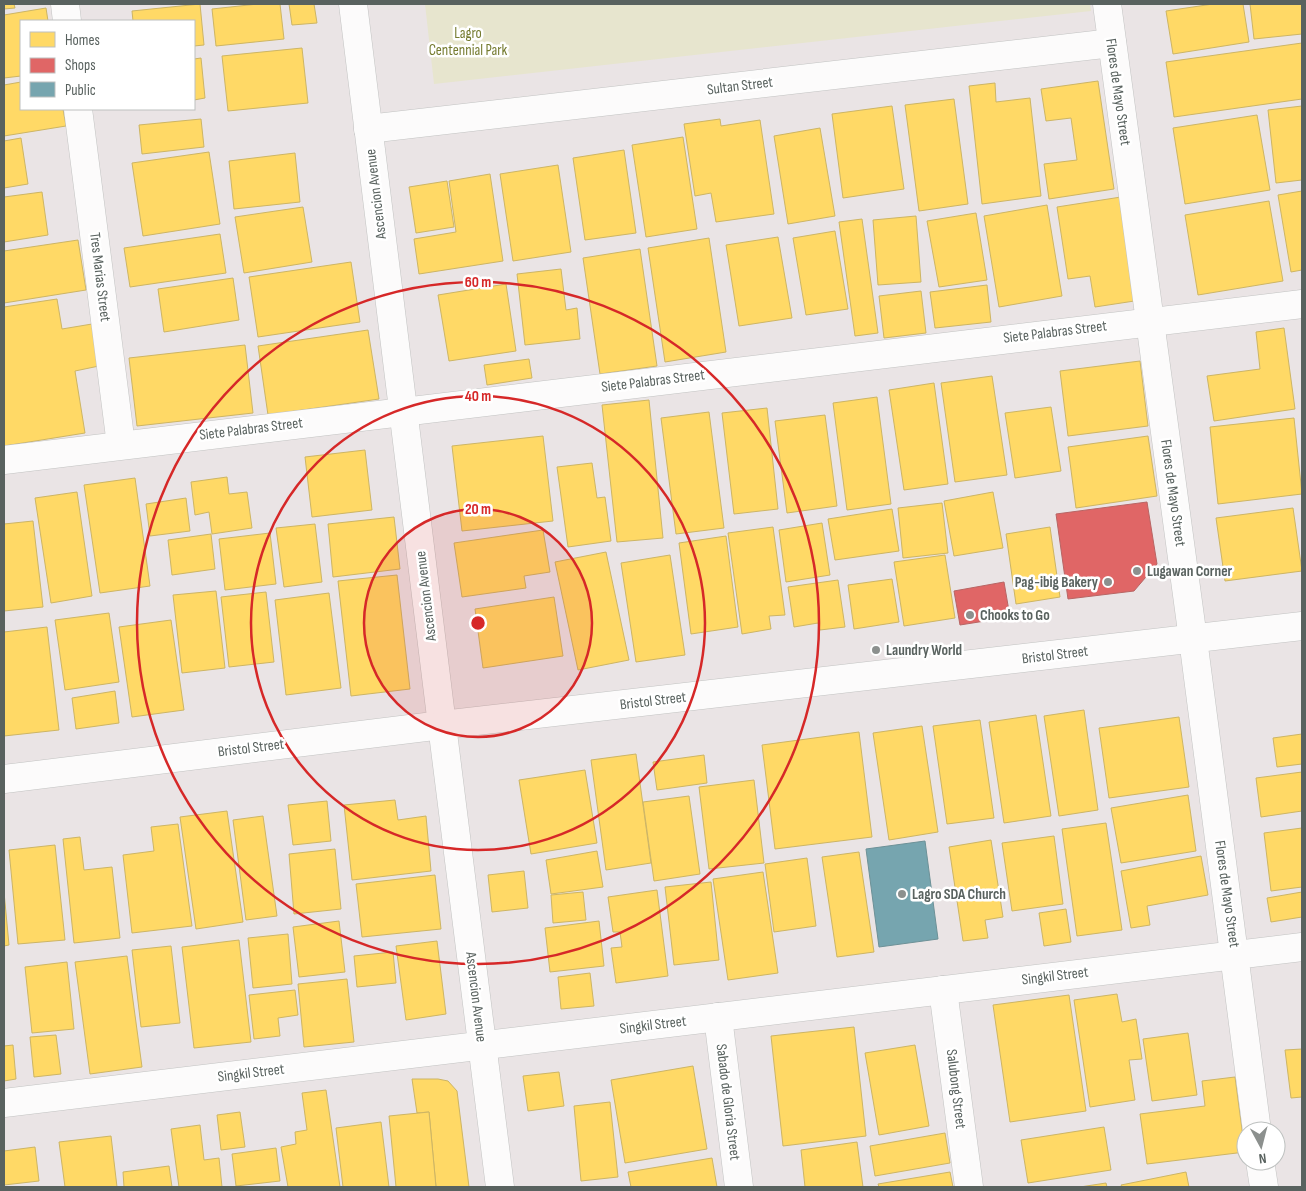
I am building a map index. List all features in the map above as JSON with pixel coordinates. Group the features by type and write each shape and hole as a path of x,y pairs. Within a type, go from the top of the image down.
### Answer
{"street":[{"path":"65,4 67,20"},
{"name":"Ascencion Avenue","path":"353,4 500,1187"},
{"name":"Flores de Mayo Street","path":"1107,4 1235,955 1255,1121"},
{"name":"Sultan Street","path":"368,129 1112,43"},
{"name":"Tres Marias Street","path":"78,110 122,445"},
{"name":"Siete Palabras Street","path":"4,460 1302,304"},
{"name":"Bristol Street","path":"4,779 442,725 1302,626"},
{"name":"Singkil Street","path":"4,1103 1302,947"},
{"name":"Salubong Street","path":"944,990 969,1187"},
{"name":"Sabado de Gloria Street","path":"718,1017 739,1187"},
{"path":"1262,1171 1264,1187"}],"green space":[{"name":"Lagro Centennial Park","path":"425,4 1090,4 1091,11 434,84"}],"building: Homes":[{"path":"4,4 14,4 15,8 4,9"},
{"path":"200,4 204,45 195,46 195,20 133,20 132,11"},
{"path":"258,4 280,4 284,39 216,46 212,9"},
{"path":"289,4 314,4 317,23 292,25"},
{"path":"1213,4 1243,4 1249,42 1173,54 1166,11"},
{"path":"1250,4 1302,4 1302,34 1254,39"},
{"path":"46,8 48,20 20,20 20,76 4,78 4,15"},
{"path":"1302,43 1302,99 1174,117 1166,62"},
{"path":"302,48 308,103 228,111 222,56"},
{"path":"201,58 205,98 195,100 195,59"},
{"path":"1098,81 1114,189 1049,199 1044,164 1077,160 1071,118 1046,121 1041,89"},
{"path":"20,82 20,110 63,110 66,126 4,136 4,85"},
{"path":"995,83 996,102 1030,98 1041,196 982,204 969,86"},
{"path":"954,99 968,204 919,211 905,105"},
{"path":"892,106 904,189 843,198 832,114"},
{"path":"1302,106 1302,180 1276,183 1268,110"},
{"path":"1257,115 1270,190 1185,204 1173,128"},
{"path":"201,119 204,147 142,154 139,125"},
{"path":"720,119 721,126 760,120 774,214 716,222 711,193 695,196 684,124"},
{"path":"820,128 835,216 788,224 774,136"},
{"path":"683,137 697,229 646,237 632,145"},
{"path":"21,138 28,184 4,188 4,141"},
{"path":"624,150 636,233 585,240 573,158"},
{"path":"209,152 220,224 143,236 132,163"},
{"path":"295,153 300,202 234,209 229,161"},
{"path":"558,165 571,252 513,261 500,174"},
{"path":"490,174 503,261 419,274 414,239 456,232 449,181"},
{"path":"447,181 454,227 416,233 409,187"},
{"path":"1302,191 1302,270 1291,272 1278,195"},
{"path":"42,192 48,235 4,242 4,197"},
{"path":"1121,197 1141,300 1095,307 1090,276 1068,279 1057,207"},
{"path":"1269,201 1283,281 1198,295 1185,215"},
{"path":"1047,205 1062,296 999,307 984,216"},
{"path":"303,207 312,262 244,273 235,217"},
{"path":"976,213 987,280 939,287 927,221"},
{"path":"916,216 921,282 878,285 873,220"},
{"path":"862,219 878,333 855,336 839,222"},
{"path":"835,231 848,309 806,315 793,238"},
{"path":"220,234 226,273 130,287 124,248"},
{"path":"778,237 792,318 739,326 726,245"},
{"path":"709,238 726,352 665,362 648,248"},
{"path":"78,240 86,290 4,303 4,251"},
{"path":"640,249 657,366 600,374 583,258"},
{"path":"351,262 360,322 258,337 249,277"},
{"path":"561,269 566,310 577,308 580,339 525,345 517,274"},
{"path":"233,278 239,320 164,332 158,289"},
{"path":"506,284 516,351 449,361 438,295"},
{"path":"987,285 991,322 935,328 930,292"},
{"path":"921,291 926,333 884,338 879,296"},
{"path":"57,299 62,329 92,324 99,366 75,371 85,433 4,446 4,307"},
{"path":"1284,328 1295,409 1214,421 1207,376 1260,369 1256,332"},
{"path":"368,330 379,399 268,415 258,346"},
{"path":"245,345 253,413 137,426 129,358"},
{"path":"529,359 532,378 487,385 484,365"},
{"path":"1140,361 1148,426 1068,436 1060,371"},
{"path":"992,376 1007,475 955,482 941,383"},
{"path":"934,383 948,484 904,490 889,390"},
{"path":"877,397 891,504 847,510 833,403"},
{"path":"649,400 663,538 617,542 602,405"},
{"path":"1051,407 1061,471 1015,478 1005,413"},
{"path":"767,408 778,509 734,514 722,413"},
{"path":"709,412 724,528 676,534 661,418"},
{"path":"825,415 837,506 787,513 775,421"},
{"path":"1294,418 1302,494 1218,504 1210,427"},
{"path":"543,436 553,521 462,531 452,446"},
{"path":"1148,436 1157,496 1076,508 1068,447"},
{"path":"365,450 372,510 312,517 305,457"},
{"path":"592,463 597,498 605,497 611,541 568,547 557,467"},
{"path":"227,477 229,494 247,492 252,528 212,534 209,512 195,515 191,482"},
{"path":"135,478 150,586 100,593 84,485"},
{"path":"77,492 92,596 51,603 35,498"},
{"path":"993,492 1003,548 954,556 944,501"},
{"path":"186,498 190,531 150,536 146,504"},
{"path":"942,503 948,553 903,558 898,508"},
{"path":"1293,508 1302,571 1225,581 1216,518"},
{"path":"892,509 899,551 835,560 828,519"},
{"path":"394,517 400,569 333,577 328,524"},
{"path":"33,521 43,607 4,611 4,524"},
{"path":"822,523 830,575 786,582 779,530"},
{"path":"315,524 322,582 284,587 276,528"},
{"path":"773,527 785,615 769,616 771,629 742,634 728,533"},
{"path":"1050,527 1060,597 1016,604 1006,534"},
{"path":"543,530 550,572 524,576 526,588 462,597 454,543"},
{"path":"270,533 276,584 225,590 219,539"},
{"path":"211,534 215,569 172,575 168,540"},
{"path":"726,536 738,627 691,634 679,543"},
{"path":"606,552 629,660 578,670 555,562"},
{"path":"670,555 685,655 636,662 621,563"},
{"path":"945,555 955,618 904,626 894,562"},
{"path":"397,575 410,689 351,696 338,581"},
{"path":"892,579 899,622 854,629 848,585"},
{"path":"838,580 845,627 820,630 818,623 794,627 788,587"},
{"path":"216,591 225,668 182,673 173,595"},
{"path":"266,592 274,662 229,667 221,597"},
{"path":"329,593 341,688 286,695 275,600"},
{"path":"554,597 563,656 483,668 475,609"},
{"path":"109,613 119,682 65,690 55,620"},
{"path":"171,620 184,710 132,717 119,627"},
{"path":"47,627 59,730 4,736 4,632"},
{"path":"115,691 119,723 76,729 72,698"},
{"path":"1084,710 1098,810 1059,816 1044,716"},
{"path":"1036,715 1051,816 1004,823 989,722"},
{"path":"1179,717 1189,787 1109,798 1099,728"},
{"path":"980,720 994,818 947,824 933,726"},
{"path":"922,726 938,832 889,840 873,733"},
{"path":"859,732 872,837 775,849 762,745"},
{"path":"1302,734 1302,764 1277,767 1273,738"},
{"path":"636,754 651,863 606,870 591,760"},
{"path":"704,755 707,783 657,790 653,762"},
{"path":"585,770 597,843 531,854 519,780"},
{"path":"1302,772 1302,811 1261,817 1256,778"},
{"path":"754,780 764,863 709,869 699,787"},
{"path":"1188,795 1196,851 1121,863 1111,808"},
{"path":"689,796 700,874 654,881 643,802"},
{"path":"395,800 398,820 426,816 431,871 352,880 344,805"},
{"path":"327,801 331,841 293,845 288,805"},
{"path":"227,811 243,922 196,929 180,817"},
{"path":"263,816 277,916 246,920 233,820"},
{"path":"1106,823 1122,930 1077,936 1062,829"},
{"path":"178,824 192,926 132,933 123,855 154,851 151,827"},
{"path":"1302,828 1302,887 1271,891 1264,833"},
{"path":"1054,836 1063,904 1012,911 1002,843"},
{"path":"80,837 84,870 112,867 120,938 74,943 63,839"},
{"path":"991,840 1003,917 985,920 988,938 963,941 949,847"},
{"path":"55,845 65,940 18,944 9,850"},
{"path":"335,849 341,909 294,914 289,854"},
{"path":"597,851 603,887 551,894 546,860"},
{"path":"859,852 874,952 837,957 822,857"},
{"path":"1201,856 1208,895 1147,906 1150,925 1131,928 1121,871"},
{"path":"807,858 816,926 774,932 765,864"},
{"path":"524,871 528,908 492,912 488,875"},
{"path":"763,872 778,973 728,980 713,879"},
{"path":"435,875 441,929 362,937 356,884"},
{"path":"711,882 719,960 674,965 665,887"},
{"path":"657,890 668,976 616,983 611,948 622,947 620,932 613,932 608,897"},
{"path":"4,892 9,945 4,946"},
{"path":"583,892 586,920 553,923 551,895"},
{"path":"1302,892 1302,917 1271,922 1267,898"},
{"path":"1066,909 1071,942 1044,946 1039,913"},
{"path":"339,921 345,972 299,977 293,927"},
{"path":"599,921 604,966 550,972 545,928"},
{"path":"288,934 292,984 253,988 248,938"},
{"path":"239,940 251,1042 194,1048 182,947"},
{"path":"437,941 446,1014 406,1020 396,946"},
{"path":"171,946 180,1023 141,1027 132,950"},
{"path":"393,952 396,983 357,987 354,956"},
{"path":"127,956 142,1067 90,1074 75,962"},
{"path":"67,962 74,1029 32,1033 25,967"},
{"path":"590,973 594,1006 561,1009 558,977"},
{"path":"347,979 354,1042 304,1047 298,984"},
{"path":"295,990 298,1015 278,1018 280,1036 254,1039 249,995"},
{"path":"1117,994 1122,1022 1136,1019 1142,1059 1129,1060 1135,1100 1090,1107 1074,1000"},
{"path":"1069,995 1086,1111 1010,1122 993,1005"},
{"path":"854,1027 866,1136 783,1146 771,1036"},
{"path":"1188,1033 1197,1095 1152,1101 1143,1039"},
{"path":"56,1035 61,1074 34,1077 30,1037"},
{"path":"13,1045 16,1079 4,1081 4,1046"},
{"path":"915,1045 929,1126 879,1135 865,1053"},
{"path":"1302,1049 1302,1097 1291,1098 1285,1050"},
{"path":"693,1066 707,1149 625,1163 611,1080"},
{"path":"559,1072 564,1106 528,1111 523,1076"},
{"path":"1235,1077 1241,1121 1236,1121 1236,1153 1147,1164 1140,1114 1205,1106 1202,1081"},
{"path":"412,1079 448,1081 457,1091 469,1187 436,1187 429,1112 417,1113"},
{"path":"326,1090 340,1187 288,1187 281,1147 296,1144 295,1132 307,1130 302,1093"},
{"path":"610,1102 618,1177 581,1181 574,1106"},
{"path":"240,1112 245,1147 221,1150 217,1115"},
{"path":"429,1112 436,1187 396,1187 389,1116"},
{"path":"381,1122 389,1187 343,1187 336,1128"},
{"path":"200,1125 204,1160 219,1158 222,1187 179,1187 171,1129"},
{"path":"1104,1127 1111,1170 1028,1183 1021,1140"},
{"path":"945,1133 950,1163 875,1176 870,1146"},
{"path":"111,1136 117,1187 65,1187 59,1142"},
{"path":"857,1142 863,1187 805,1187 801,1150"},
{"path":"35,1147 39,1181 4,1185 4,1151"},
{"path":"276,1148 280,1181 236,1186 232,1154"},
{"path":"712,1158 717,1187 631,1187 628,1172"},
{"path":"169,1166 172,1187 124,1187 123,1172"},
{"path":"950,1172 953,1187 879,1187 878,1184"},
{"path":"1186,1172 1189,1187 1122,1187 1121,1185"},
{"path":"1106,1183 1107,1187 1080,1187"}],"building: Shops":[{"path":"1147,502 1157,564 1134,591 1068,599 1056,514"},
{"path":"1004,582 1010,617 960,625 954,591"}],"building: Public":[{"name":"Lagro SDA Church","path":"925,841 938,939 879,947 866,849"}],"place":[{"name":"Lugawan Corner","path":"1137,571"},
{"name":"Pag-ibig Bakery","path":"1108,582"},
{"name":"Chooks to Go","path":"970,615"},
{"name":"Laundry World","path":"876,650"},
{"name":"Lagro SDA Church","path":"902,894"}]}
